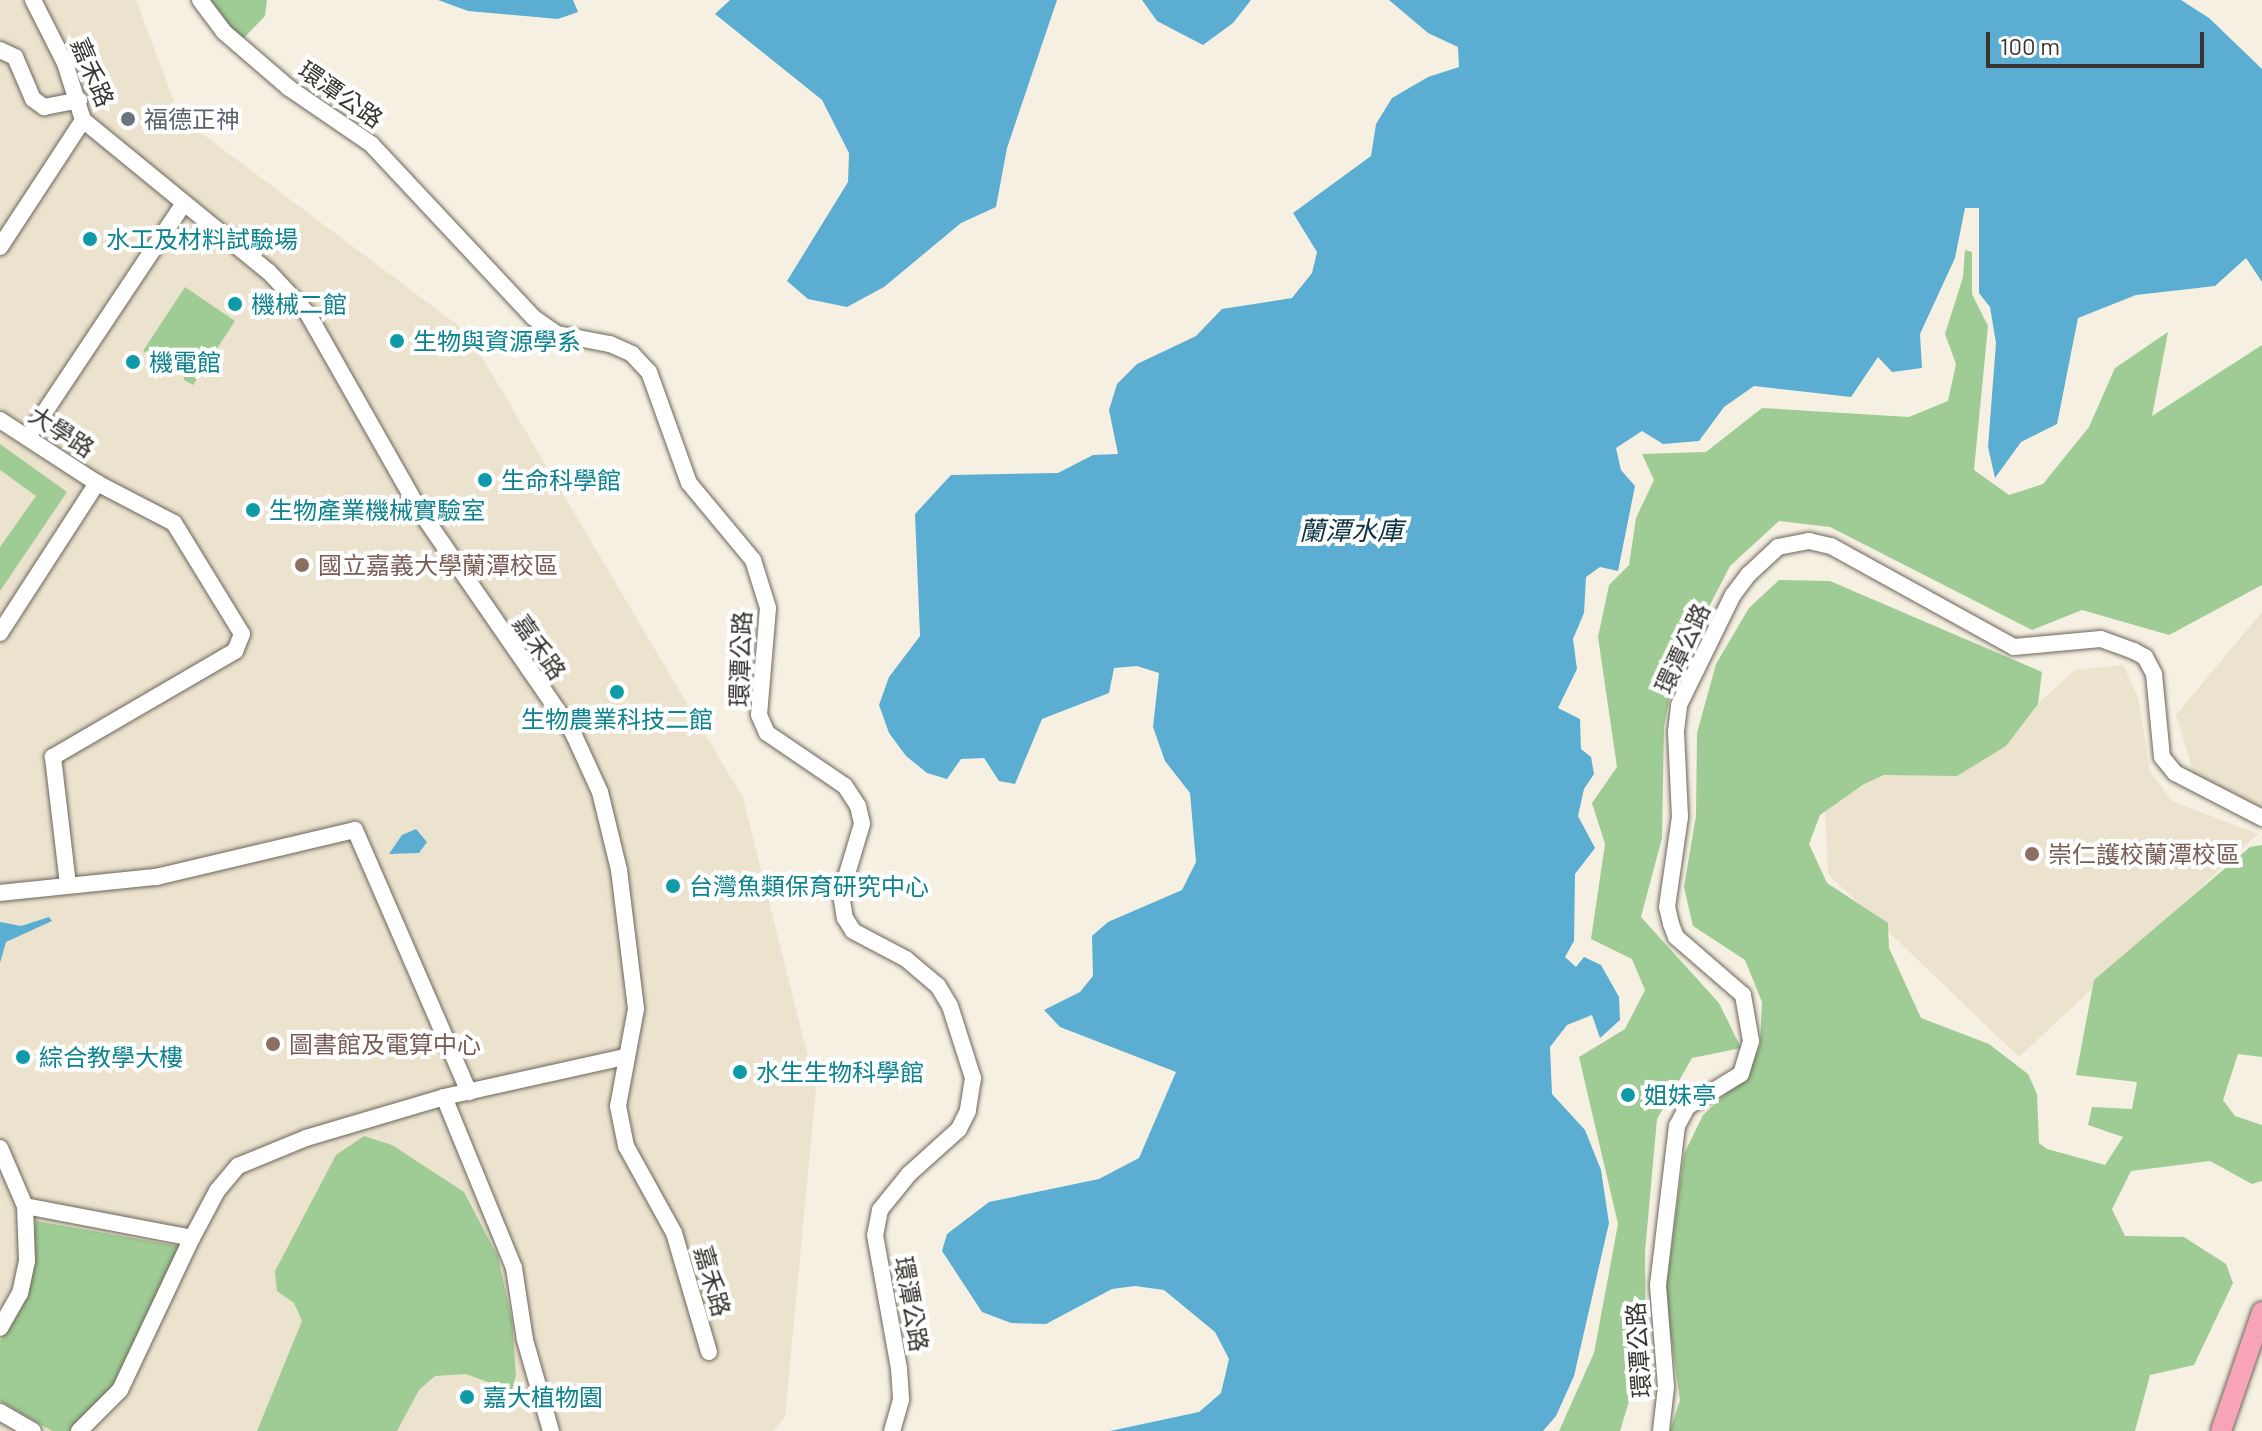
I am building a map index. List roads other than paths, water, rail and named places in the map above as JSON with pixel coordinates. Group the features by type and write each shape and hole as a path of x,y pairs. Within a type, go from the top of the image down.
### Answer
{"main road":[{"path":"2221,1431 2262,1312"}],"street":[{"name":"嘉禾路","path":"33,0 79,100 83,120 269,272 308,314 420,511 573,733 600,792 619,870 636,1009 618,1106 626,1146 674,1233 709,1352"},
{"name":"環潭公路","path":"200,0 224,32 289,88 371,144 534,318 557,334 610,344 632,354 649,372 689,483 753,560 768,608 759,715 767,733 845,786 858,806 862,824 841,894 845,918 853,931 906,959 938,986 950,1006 973,1078 968,1111 959,1129 909,1174 880,1210 875,1235 899,1369 901,1400 892,1431"},
{"path":"0,50 15,57 33,99 44,107 79,100"},
{"path":"0,247 83,120"},
{"path":"28,437 184,203"},
{"name":"大學路","path":"0,420 97,483 174,523 242,634 235,651 53,757 68,884"},
{"name":"大學路","path":"0,633 97,483"},
{"name":"環潭公路","path":"1661,1431 1666,1387 1658,1285 1675,1137 1687,1107 1741,1074 1751,1041 1743,995 1676,937 1671,924 1667,907 1680,817 1676,731 1679,705 1733,595 1748,575 1778,547 1809,541 1831,546 2014,647 2101,639 2134,651 2145,657 2154,674 2162,757 2175,773 2262,818"},
{"path":"0,893 156,877 355,830 469,1092"},
{"path":"79,1431 120,1390 192,1238 217,1191 238,1166 306,1138 444,1097 625,1057"},
{"path":"444,1097 475,1183 510,1257 525,1340 551,1431"},
{"path":"0,1148 25,1206 27,1261 20,1293 0,1328"},
{"path":"25,1206 192,1238"},
{"path":"0,1412 33,1431"}],"water":[{"path":"438,0 573,0 578,12 558,19 468,11"},
{"path":"730,0 1057,0 1007,148 996,207 961,223 884,287 847,307 808,299 787,281 848,182 849,153 822,100 715,14"},
{"path":"1142,0 1251,0 1233,23 1203,45 1157,21"},
{"name":"蘭潭水庫","path":"1389,0 2181,0 2209,18 2262,69 2262,282 2246,258 2215,286 2136,295 2078,318 2057,424 2021,442 1995,478 1988,447 1996,343 1990,307 1979,293 1979,208 1965,208 1955,258 1920,334 1922,368 1892,372 1878,357 1851,397 1754,386 1724,407 1699,441 1663,444 1642,431 1616,448 1621,470 1635,486 1618,571 1600,567 1586,577 1584,613 1573,639 1577,669 1558,708 1580,719 1581,749 1591,757 1594,774 1584,789 1578,816 1595,848 1575,874 1574,941 1565,957 1576,967 1584,957 1601,965 1619,997 1620,1020 1600,1038 1592,1015 1567,1025 1550,1047 1552,1094 1585,1130 1601,1170 1609,1223 1574,1376 1556,1416 1543,1431 1110,1431 1199,1412 1221,1393 1229,1359 1215,1332 1164,1290 1135,1286 1112,1289 1046,1324 1011,1323 982,1312 942,1251 947,1234 989,1202 1099,1179 1139,1158 1176,1072 1060,1027 1044,1010 1080,992 1093,976 1092,936 1108,922 1182,890 1196,862 1190,793 1165,761 1153,727 1159,673 1137,666 1114,668 1109,693 1042,719 1015,784 999,781 984,758 961,759 947,779 927,773 906,756 889,733 879,705 889,677 920,636 915,514 951,475 1058,473 1093,455 1118,454 1109,410 1117,384 1137,364 1196,336 1222,309 1292,298 1312,273 1317,252 1293,213 1371,156 1376,124 1392,98 1428,77 1459,67 1458,47 1428,33"},
{"path":"416,829 427,842 419,853 389,854 402,835"},
{"path":"49,917 52,921 6,942 0,963 0,922 21,926"}],"place":[{"name":"福德正神","path":"128,119"},
{"name":"水工及材料試驗場","path":"90,239"},
{"name":"機械二館","path":"235,304"},
{"name":"生物與資源學系","path":"397,341"},
{"name":"機電館","path":"133,362"},
{"name":"生命科學館","path":"485,480"},
{"name":"生物產業機械實驗室","path":"253,510"},
{"name":"國立嘉義大學蘭潭校區","path":"302,565"},
{"name":"生物農業科技二館","path":"617,692"},
{"name":"崇仁護校蘭潭校區","path":"2032,854"},
{"name":"台灣魚類保育研究中心","path":"673,886"},
{"name":"圖書館及電算中心","path":"273,1044"},
{"name":"綜合教學大樓","path":"23,1057"},
{"name":"水生生物科學館","path":"740,1072"},
{"name":"姐妹亭","path":"1628,1095"},
{"name":"嘉大植物園","path":"467,1397"}]}
